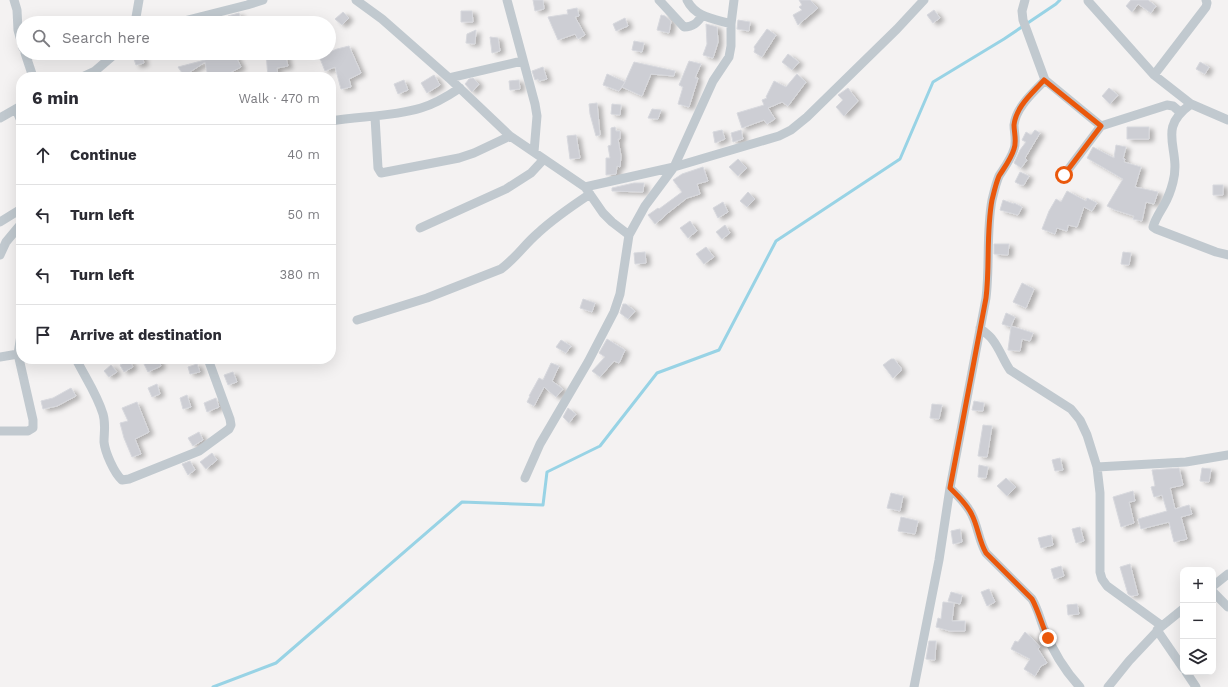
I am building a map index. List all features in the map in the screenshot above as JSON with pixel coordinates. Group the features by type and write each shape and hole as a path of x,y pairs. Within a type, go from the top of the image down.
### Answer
{"street":[{"path":"14,0 17,16"},
{"path":"136,16 139,0"},
{"path":"205,16 247,6 263,0"},
{"path":"356,0 382,19 449,78 510,136 587,190 612,222 629,235"},
{"path":"509,0 522,61 535,104 537,116 534,152"},
{"path":"659,0 684,26 690,27 696,24 702,16"},
{"path":"687,0 690,6 702,16 730,24"},
{"path":"525,478 540,444 588,362 614,312 620,294 629,235 645,206 674,167 713,81 729,57 731,46 730,24 734,0"},
{"path":"357,320 427,298 501,269 510,262 537,233 587,190 674,167 779,136 791,130 813,112 897,29 924,0"},
{"path":"1025,0 1022,11 1023,20 1044,80 1101,126"},
{"path":"1154,75 1206,7 1206,0"},
{"path":"1088,1 1154,75 1191,104 1228,120"},
{"path":"27,60 31,72"},
{"path":"98,72 109,60"},
{"path":"449,78 522,61"},
{"path":"914,687 939,560 950,488 986,298 992,201 998,178 1014,150 1014,126 1016,116 1020,108 1044,80"},
{"path":"336,121 374,117 422,108 439,101 460,88"},
{"path":"1191,104 1180,112 1173,123 1173,182 1165,204 1153,227 1216,252 1228,255"},
{"path":"1064,175 1101,126 1167,105 1173,106 1180,112"},
{"path":"0,118 16,109"},
{"path":"374,117 378,168 381,173 459,158 474,153 510,136"},
{"path":"420,228 506,189 531,173 544,159"},
{"path":"0,222 16,212"},
{"path":"0,255 6,242 16,230"},
{"path":"980,328 992,339 1010,370 1071,409 1080,420 1097,467 1100,493 1100,572 1102,579 1106,586 1160,628 1180,663"},
{"path":"0,357 16,354"},
{"path":"0,431 28,430 32,428 33,420 20,364"},
{"path":"79,364 91,385 103,413 106,424 105,447 117,475 122,480 129,479 199,451 229,429 231,426 230,420 210,364"},
{"path":"1097,467 1186,462 1228,455"},
{"path":"950,488 964,502 972,514 982,546 986,553 1032,599 1037,608 1048,638 1067,670 1080,687"},
{"path":"1216,584 1228,574"},
{"path":"1216,595 1228,607"},
{"path":"1108,687 1129,661 1160,628 1180,611"},
{"path":"1188,675 1196,687"}],"building":[{"path":"533,0 543,0 544,9 535,11"},
{"path":"799,0 810,0 818,8 798,25 793,15 802,10 799,7 802,5"},
{"path":"1131,0 1148,0 1156,6 1151,13 1138,4 1132,12 1126,6"},
{"path":"577,8 579,16 575,17 585,35 578,39 575,34 558,40 548,17 568,14 567,10"},
{"path":"934,10 940,18 933,23 927,15"},
{"path":"461,11 472,11 473,22 461,22"},
{"path":"343,12 349,18 342,25 336,18"},
{"path":"239,13 240,16 228,16"},
{"path":"661,15 665,16 671,21 669,33 657,30"},
{"path":"625,18 628,26 616,31 613,24"},
{"path":"738,20 750,22 749,31 737,29"},
{"path":"706,24 717,27 718,42 713,58 703,55 707,44"},
{"path":"767,29 776,35 762,57 754,52 754,47"},
{"path":"476,30 475,44 466,43 467,34"},
{"path":"490,37 498,38 500,51 492,53"},
{"path":"634,41 644,43 642,52 632,50"},
{"path":"349,46 361,73 349,79 351,87 341,89 335,67 325,71 321,60 336,60 337,49"},
{"path":"788,54 799,62 792,70 782,62"},
{"path":"134,60 143,60 144,63 136,65"},
{"path":"205,60 238,60 241,67 232,72 207,72 205,62 190,72 181,72 178,67"},
{"path":"267,60 287,60 288,66 277,68 277,72 268,72"},
{"path":"689,61 701,64 695,78 698,78 689,107 678,104 683,87 679,85"},
{"path":"634,62 675,71 674,76 651,74 642,96 622,87"},
{"path":"1200,62 1209,67 1205,74 1196,69"},
{"path":"543,67 547,79 539,81 538,79 535,80 532,71"},
{"path":"607,74 625,82 619,91 603,85"},
{"path":"797,74 806,82 788,106 782,102 768,108 775,119 767,124 764,120 742,128 737,113 764,105 762,100 767,98 766,97 774,81 786,87"},
{"path":"434,75 440,85 427,93 421,83"},
{"path":"473,78 479,84 472,92 465,84 469,79"},
{"path":"404,80 408,90 398,94 394,84"},
{"path":"519,80 520,89 510,90 509,81"},
{"path":"848,88 858,101 844,116 836,107 843,100 838,95"},
{"path":"1109,88 1118,95 1110,104 1102,96"},
{"path":"597,103 600,135 596,136 589,104"},
{"path":"612,104 621,105 620,115 611,114"},
{"path":"652,109 661,110 658,119 648,118"},
{"path":"615,127 616,131 620,131 620,139 618,139 621,156 620,167 617,166 616,174 606,175 606,158 610,158 608,146 611,145 611,128"},
{"path":"1127,127 1149,127 1149,139 1127,139"},
{"path":"722,130 725,139 715,143 713,132"},
{"path":"741,130 743,139 733,142 731,133"},
{"path":"1035,130 1040,133 1025,158 1027,160 1021,168 1014,163 1020,150 1026,142 1022,140 1026,132 1031,135"},
{"path":"576,135 580,158 570,159 567,136"},
{"path":"1116,145 1126,147 1123,159 1125,159 1124,162 1141,167 1135,187 1158,192 1154,204 1146,202 1142,221 1133,219 1134,216 1107,206 1123,179 1087,158 1093,147 1114,158"},
{"path":"738,159 747,168 738,176 729,167"},
{"path":"703,167 708,181 697,184 700,194 687,198 655,224 648,215 682,192 673,180 682,174"},
{"path":"1020,172 1029,176 1024,185 1015,182"},
{"path":"634,183 644,183 643,192 612,191 612,188"},
{"path":"1213,185 1223,185 1223,195 1213,195"},
{"path":"1067,191 1086,201 1087,198 1097,203 1092,211 1084,207 1077,227 1068,225 1067,231 1057,228 1055,234 1042,229 1049,211 1056,199 1061,202"},
{"path":"748,192 755,199 747,207 740,201"},
{"path":"1003,200 1022,207 1018,215 1000,210"},
{"path":"723,202 728,212 718,218 713,208"},
{"path":"690,221 697,231 688,238 680,228"},
{"path":"725,225 730,233 722,239 716,232"},
{"path":"994,244 1009,244 1008,255 994,254"},
{"path":"706,247 714,257 704,264 696,254"},
{"path":"645,252 646,263 635,264 634,253"},
{"path":"1123,252 1131,253 1129,265 1121,264"},
{"path":"1022,283 1034,289 1026,308 1013,302"},
{"path":"583,299 595,303 592,312 580,308"},
{"path":"623,304 626,304 635,311 628,319 620,313"},
{"path":"1006,313 1015,317 1011,326 1033,333 1030,341 1022,339 1020,351 1008,350 1011,327 1002,324"},
{"path":"607,339 625,350 619,363 614,361 600,377 592,371 605,357 599,353"},
{"path":"561,340 571,346 566,353 556,347"},
{"path":"891,359 894,359 901,368 901,371 893,378 883,365"},
{"path":"551,363 559,366 552,381 563,389 556,397 544,387 534,406 527,402 529,396 539,378 543,380"},
{"path":"131,364 133,367 124,372 120,365"},
{"path":"144,364 160,364 161,366 148,372"},
{"path":"197,364 200,372 190,374 188,367"},
{"path":"111,365 117,372 109,377 104,371"},
{"path":"233,372 237,382 228,385 224,375"},
{"path":"157,384 160,394 152,397 148,388"},
{"path":"71,388 76,396 57,406 43,409 41,401 53,398"},
{"path":"187,395 191,407 183,409 180,398"},
{"path":"216,398 219,407 207,412 204,403"},
{"path":"974,401 984,403 983,411 972,410"},
{"path":"137,402 149,432 135,439 141,454 132,457 124,438 120,423 128,421 122,408"},
{"path":"932,404 942,405 939,419 930,418"},
{"path":"568,408 576,414 569,423 563,417"},
{"path":"983,425 992,426 987,457 978,456"},
{"path":"199,432 203,440 193,446 188,438"},
{"path":"212,453 217,460 206,469 200,462"},
{"path":"1060,458 1063,470 1055,471 1052,460"},
{"path":"190,461 195,470 188,475 182,464"},
{"path":"979,465 988,467 986,478 978,477"},
{"path":"1179,468 1183,485 1170,488 1175,509 1189,505 1192,514 1181,517 1187,539 1174,542 1169,522 1141,529 1138,519 1167,511 1162,495 1154,497 1151,487 1155,486 1152,470"},
{"path":"1202,468 1211,469 1209,482 1200,481"},
{"path":"1006,478 1016,487 1007,496 997,486"},
{"path":"1133,491 1135,501 1129,502 1134,523 1121,527 1113,497"},
{"path":"891,493 903,496 900,511 887,508"},
{"path":"901,517 918,521 915,534 898,531"},
{"path":"1080,527 1084,541 1076,543 1072,529"},
{"path":"960,529 962,542 953,544 951,531"},
{"path":"1051,535 1053,545 1041,548 1038,538"},
{"path":"1130,564 1138,595 1131,596 1128,594 1120,567"},
{"path":"1061,566 1064,576 1054,579 1051,569"},
{"path":"989,589 995,602 987,606 981,592"},
{"path":"951,592 962,595 960,604 948,601"},
{"path":"943,602 954,603 952,621 965,621 965,631 950,631 936,627 938,618 941,619"},
{"path":"1077,604 1079,614 1068,615 1067,605"},
{"path":"1025,632 1040,647 1038,649 1047,663 1041,666 1035,676 1024,669 1030,659 1011,649 1015,641 1018,642"},
{"path":"929,641 936,641 935,660 926,659"}],"waterway":[{"path":"213,687 276,663 462,502 543,505 547,472 600,446 657,373 719,350 776,241 900,159 933,82 1004,39 1060,0"}],"route":[{"path":"1048,638 1037,608 1032,599 986,553 982,546 972,514 964,502 950,488 986,298 992,201 998,178 1014,150 1014,126 1016,116 1020,108 1044,80 1101,126 1064,175"}]}
